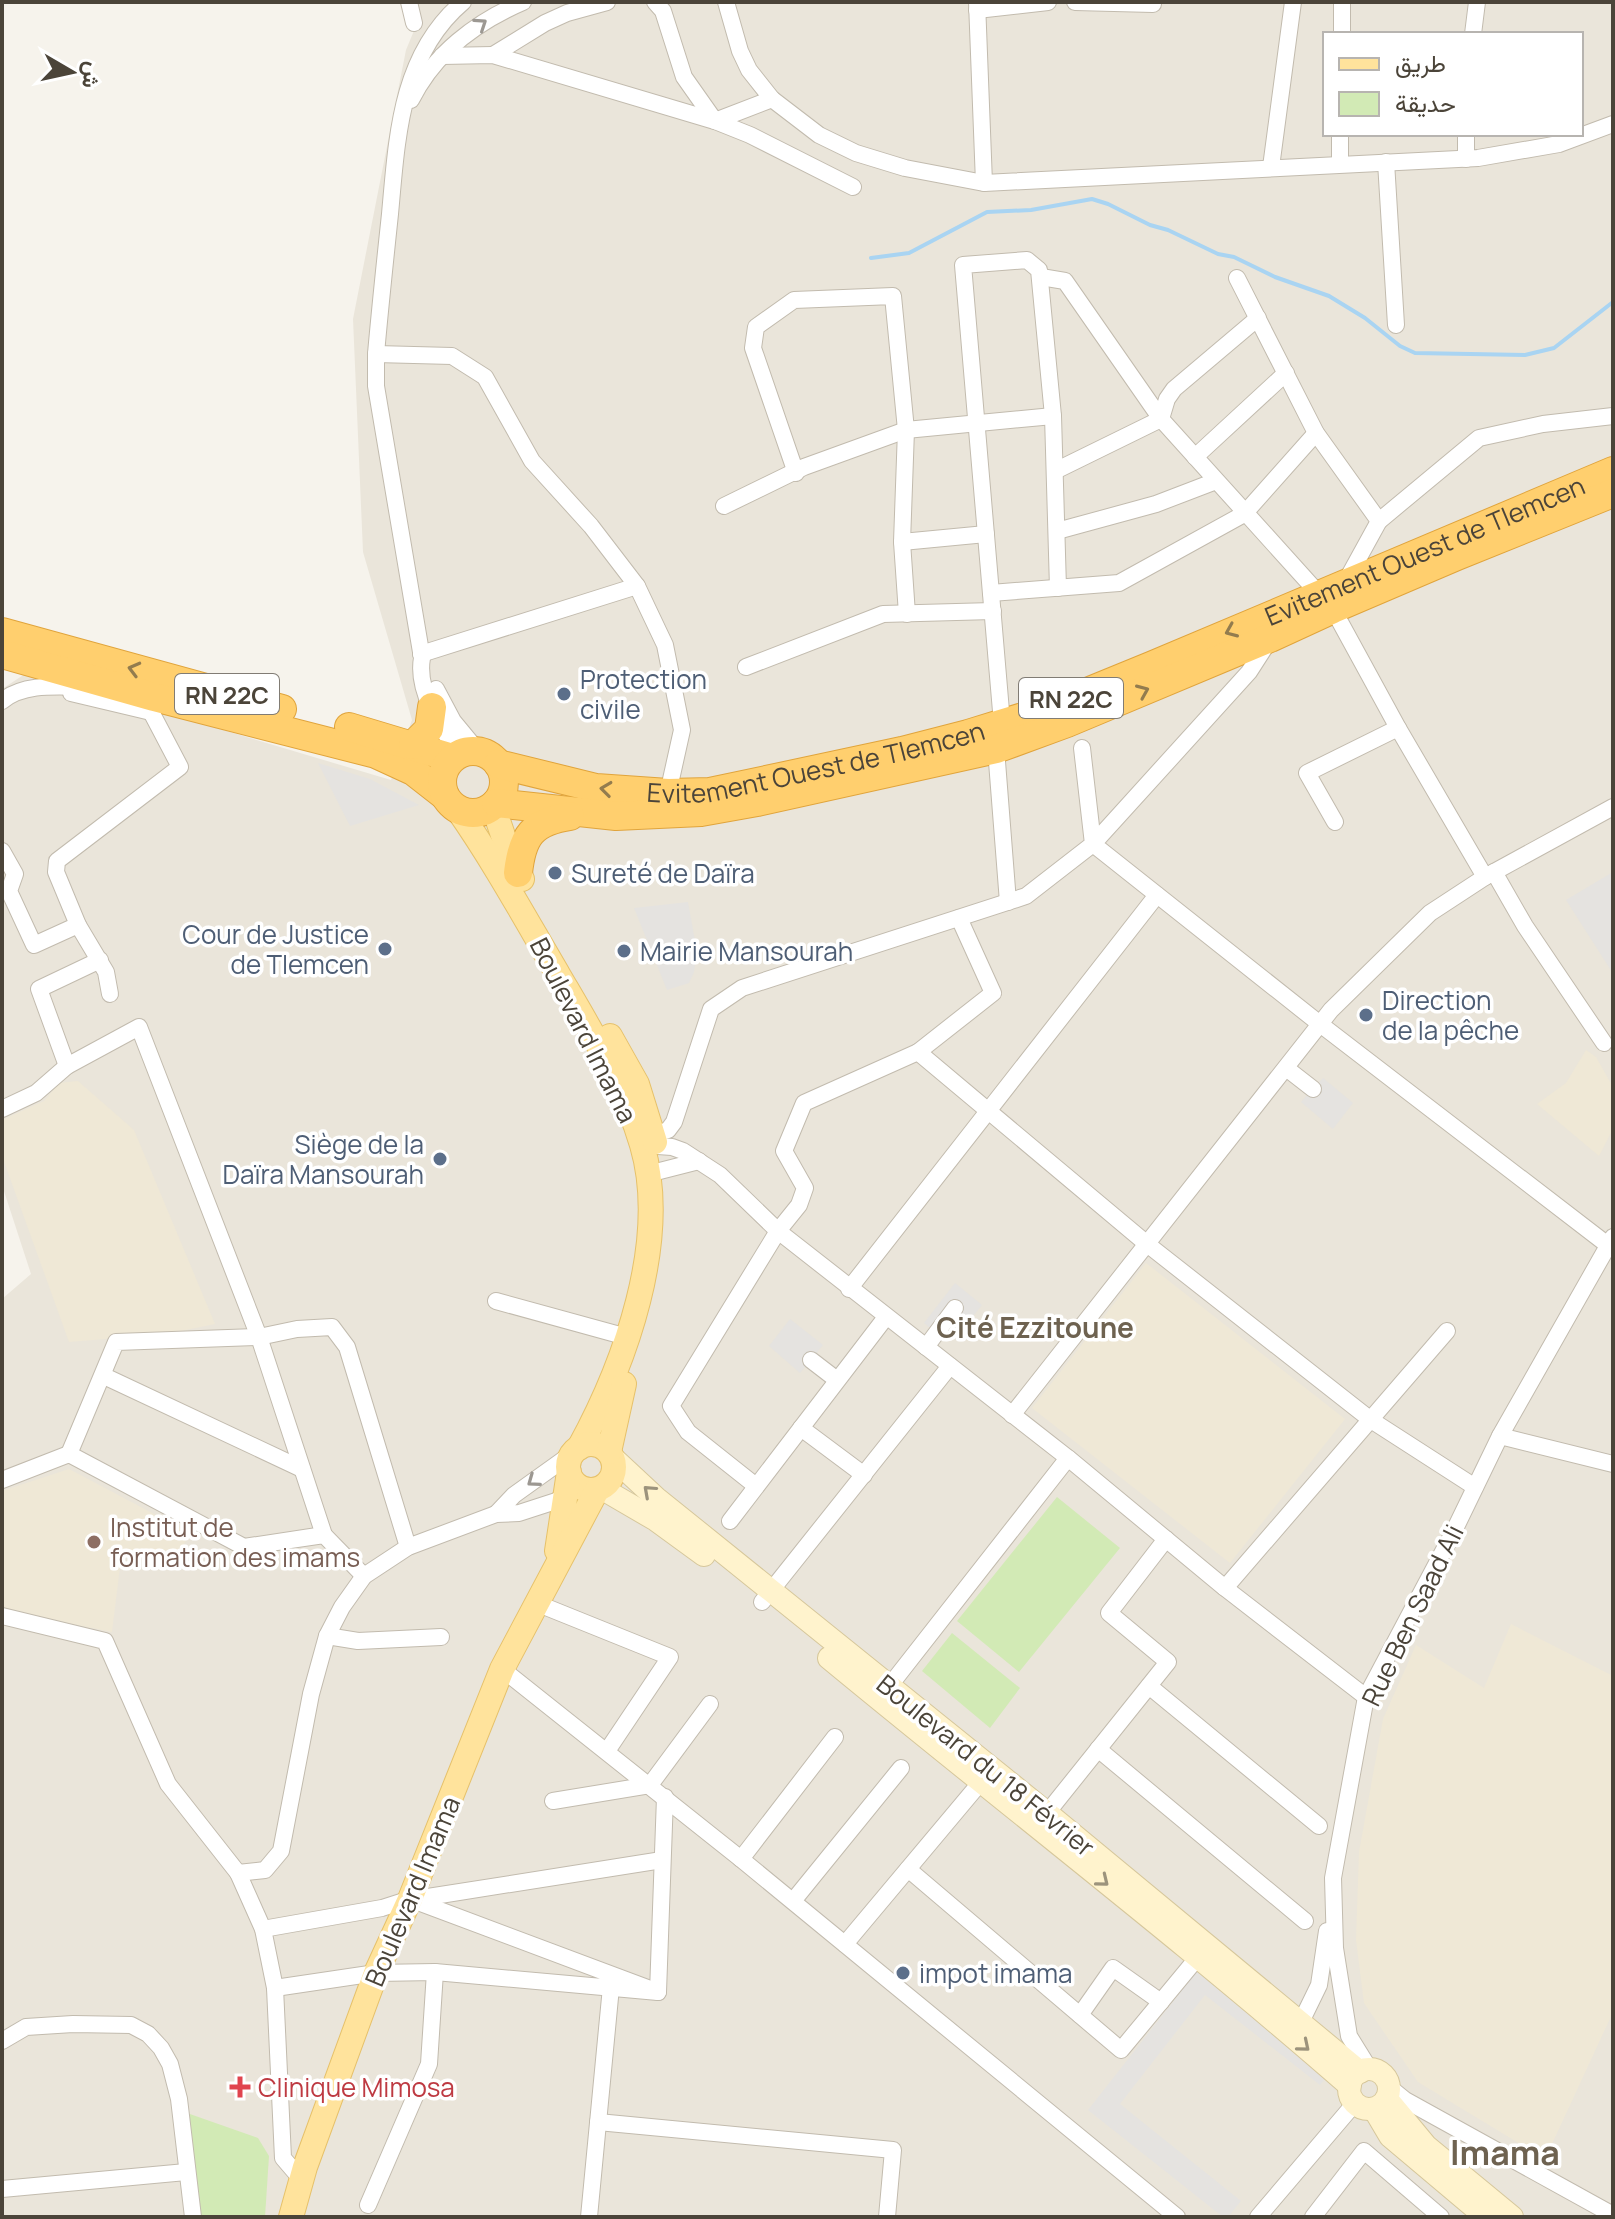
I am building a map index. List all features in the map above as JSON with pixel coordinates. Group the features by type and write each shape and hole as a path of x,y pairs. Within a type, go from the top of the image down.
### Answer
{"highway":[{"name":"Evitement Ouest de Tlemcen","path":"2,632 413,745 472,756 596,788 668,793 710,792 902,751 1067,723 1270,638 1332,595 1613,471"},
{"name":"Evitement Ouest de Tlemcen","path":"495,804 584,814 646,816 701,812 861,780 999,736 1036,713 1136,672 1332,595 1613,493"},
{"name":"RN 22C","path":"2,654 141,698 376,754 413,771 452,803"},
{"path":"413,745 429,729 432,707"},
{"path":"472,756 504,779 501,796 495,804 476,813 452,803 441,783 444,770 472,756"},
{"path":"518,873 523,842 534,829 550,821 584,814"}],"main road":[{"name":"Boulevard Imama","path":"452,803 494,863 651,1142"},
{"name":"Boulevard Imama","path":"495,804 506,846 518,873 637,1084 651,1142 662,1225 658,1259 621,1393 610,1455 613,1475 581,1476"},
{"name":"Boulevard Imama","path":"291,2217 301,2179 376,1973 410,1899 502,1669 553,1573 627,1337 649,1242 655,1173"},
{"path":"581,1476 591,1444 610,1455"},
{"name":"Boulevard du 18 Février","path":"610,1455 767,1596 884,1693 1047,1813 1301,2022 1369,2089"},
{"name":"Boulevard du 18 Février","path":"581,1476 656,1520 767,1596"},
{"name":"Boulevard du 18 Février","path":"884,1693 980,1783 1369,2089"},
{"path":"1369,2089 1390,2136 1486,2217"},
{"path":"1369,2089 1426,2146 1512,2217"}],"street":[{"path":"409,2 414,23"},
{"path":"463,2 435,31 420,55 398,127 376,354 376,386 422,656 420,669 432,707 472,756"},
{"path":"398,127 417,89 442,56 474,28 523,2"},
{"path":"493,55 567,13 607,2"},
{"path":"655,2 663,11 684,77 715,121"},
{"path":"726,2 740,51 749,70 772,99 819,135 856,153 905,168 984,183 1466,159 1559,144 1581,136"},
{"path":"984,183 977,6 1048,2"},
{"path":"1075,2 1153,4"},
{"path":"1271,167 1293,2"},
{"path":"1342,2 1342,32"},
{"path":"1473,32 1477,2"},
{"path":"442,56 493,55 715,121 750,135 853,187"},
{"path":"715,121 772,99"},
{"path":"1583,135 1613,124"},
{"path":"1340,136 1340,164"},
{"path":"1466,136 1466,159"},
{"path":"1386,162 1396,325"},
{"path":"1008,902 993,611 963,265 1027,260 1039,270 1053,416 1058,588"},
{"path":"1041,277 1065,281 1161,419 1244,514 1332,595 1398,728 1490,874 1610,1045"},
{"path":"1237,278 1316,433 1379,521"},
{"path":"796,473 753,348 756,327 794,300 893,296 906,430 902,542 907,614"},
{"path":"1055,471 1161,419 1167,399 1174,389 1258,318"},
{"path":"376,354 452,356 485,377 532,461 591,526 637,586 665,645 682,730 668,793"},
{"path":"1195,457 1286,373"},
{"path":"724,506 804,467 906,430 1053,416"},
{"path":"1332,595 1379,521 1479,438 1543,424 1613,416"},
{"path":"991,593 1119,583 1244,514 1316,433"},
{"path":"1057,531 1156,504 1216,481"},
{"path":"902,542 986,534"},
{"path":"422,656 637,586"},
{"path":"746,667 883,614 993,611"},
{"path":"651,1142 674,1122 711,1009 742,988 1026,896 1093,844 1249,672 1270,638"},
{"path":"422,656 429,667 434,687 472,756"},
{"path":"2,701 9,695 37,687 141,698"},
{"path":"46,687 141,698"},
{"path":"110,994 106,972 78,925 56,872 57,861 180,767 141,698"},
{"path":"1335,822 1307,773 1398,728"},
{"path":"1082,748 1093,844 1320,1024 1611,1241"},
{"path":"1012,1415 1331,1010 1430,913 1490,874 1613,807"},
{"path":"2,851 15,874 9,891 34,945 78,925"},
{"path":"849,1289 1157,895"},
{"path":"756,1486 688,1432 671,1406 778,1231 799,1205 805,1188 784,1151 804,1103 918,1052 993,993 959,918"},
{"path":"67,1066 39,989 100,960"},
{"path":"2,1109 36,1093 67,1066 139,1027 259,1337 324,1535 364,1576"},
{"path":"918,1052 1147,1244 1371,1420 1475,1487"},
{"path":"1286,1068 1313,1089"},
{"path":"651,1142 672,1147 720,1175 778,1231 849,1289 1068,1458 1225,1588 1366,1697"},
{"path":"655,1173 699,1161"},
{"name":"Rue Ben Saad Ali","path":"1369,2089 1349,2036 1335,1948 1333,1878 1366,1697 1500,1436 1611,1241"},
{"path":"496,1301 627,1337"},
{"path":"926,1347 955,1308"},
{"path":"730,1521 886,1317"},
{"path":"2,1480 69,1454 116,1342 259,1337 297,1329 332,1327 347,1347 408,1547"},
{"path":"1225,1588 1447,1331"},
{"path":"811,1360 837,1380"},
{"path":"767,1596 950,1366"},
{"path":"104,1376 302,1469"},
{"path":"801,1428 864,1475"},
{"path":"1500,1436 1613,1464"},
{"path":"69,1454 244,1547 324,1535"},
{"path":"884,1693 1068,1458"},
{"path":"496,1514 514,1495 581,1476"},
{"path":"238,1873 265,1870 281,1851 311,1694 327,1636 342,1607 364,1576 408,1547 496,1514 519,1513 581,1476"},
{"path":"1047,1813 1168,1662 1109,1613 1166,1539"},
{"path":"536,1603 670,1657 607,1751"},
{"path":"2,1616 105,1641 168,1784 238,1873 263,1929 275,1988 283,2158 301,2179"},
{"path":"327,1636 358,1641 441,1637"},
{"path":"502,1669 665,1797 1177,2217"},
{"path":"1149,1686 1319,1826"},
{"path":"553,1801 650,1785 710,1704"},
{"path":"741,1859 835,1737"},
{"path":"1098,1749 1305,1921"},
{"path":"793,1901 901,1768"},
{"path":"845,1944 980,1783"},
{"path":"658,1992 665,1797"},
{"path":"263,1929 382,1908 410,1899 662,1860"},
{"path":"908,1869 1121,2050 1198,1957"},
{"path":"1301,2022 1319,1985 1333,1878"},
{"path":"410,1899 658,1992"},
{"path":"1080,2015 1113,1968 1161,2002"},
{"path":"275,1988 376,1973 435,1972 658,1992"},
{"path":"368,2205 429,2064 435,1972"},
{"path":"589,2217 611,1987"},
{"path":"2,2041 26,2027 73,2024 131,2025 148,2034 170,2064 179,2099 193,2217"},
{"path":"1258,2217 1369,2089 1405,2100 1613,2215"},
{"path":"598,2122 893,2150 887,2217"},
{"path":"1313,2217 1364,2151 1441,2217"},
{"path":"2,2189 186,2172"}],"shaded area":[{"path":"416,2 1613,2 1613,2217 2,2217 2,1299 31,1274 2,1185 2,689 28,672 391,780 412,720 363,552 353,319 406,50 420,16"},
{"path":"318,763 370,779 419,805 350,826"},
{"path":"1613,872 1613,972 1612,972 1566,900"},
{"path":"688,902 697,952 694,972 689,983 667,990 634,908"},
{"path":"1586,1050 1596,1057 1613,1087 1613,1129 1599,1156 1537,1104 1566,1083"},
{"path":"1323,1078 1353,1103 1333,1129 1301,1102"},
{"path":"78,1081 134,1130 215,1324 166,1334 69,1342 2,1156 2,1120 44,1101 59,1083"},
{"path":"1146,1263 1345,1419 1230,1563 1032,1408"},
{"path":"955,1283 982,1305 966,1325 954,1309 946,1341 924,1323"},
{"path":"790,1319 823,1345 800,1373 769,1346"},
{"name":"Institut de formation des imams","path":"69,1469 190,1533 177,1558 122,1551 112,1632 9,1611 2,1605 2,1491"},
{"path":"1511,1624 1613,1676 1613,2012 1545,2159 1418,2082 1364,2003 1356,1940 1359,1852 1383,1719 1416,1645 1484,1688"},
{"path":"1198,1970 1329,2074 1320,2085 1205,1995 1120,2104 1241,2201 1228,2217 1223,2217 1088,2110"}],"green space":[{"path":"1057,1497 1120,1548 1019,1672 957,1621"},
{"path":"952,1633 1020,1688 990,1728 922,1671"},
{"path":"187,2113 258,2138 269,2156 265,2217 199,2217"}],"waterway":[{"path":"871,258 909,253 987,212 1031,210 1092,199 1218,254 1234,257 1275,277 1329,296 1365,318 1400,346 1415,353 1525,355 1554,348 1613,302"}],"place":[{"name":"Protection civile","path":"564,694"},
{"name":"Sureté de Daïra","path":"555,873"},
{"name":"Cour de Justice de Tlemcen","path":"385,949"},
{"name":"Mairie Mansourah","path":"624,951"},
{"name":"Direction de la pêche","path":"1366,1015"},
{"name":"Siège de la Daïra Mansourah","path":"440,1159"},
{"name":"Institut de formation des imams","path":"94,1542"},
{"name":"impot imama","path":"903,1973"},
{"name":"Clinique Mimosa","path":"240,2087"}],"district":[{"name":"Cité Ezzitoune","path":"1035,1327"},
{"name":"Imama","path":"1505,2152"}]}
